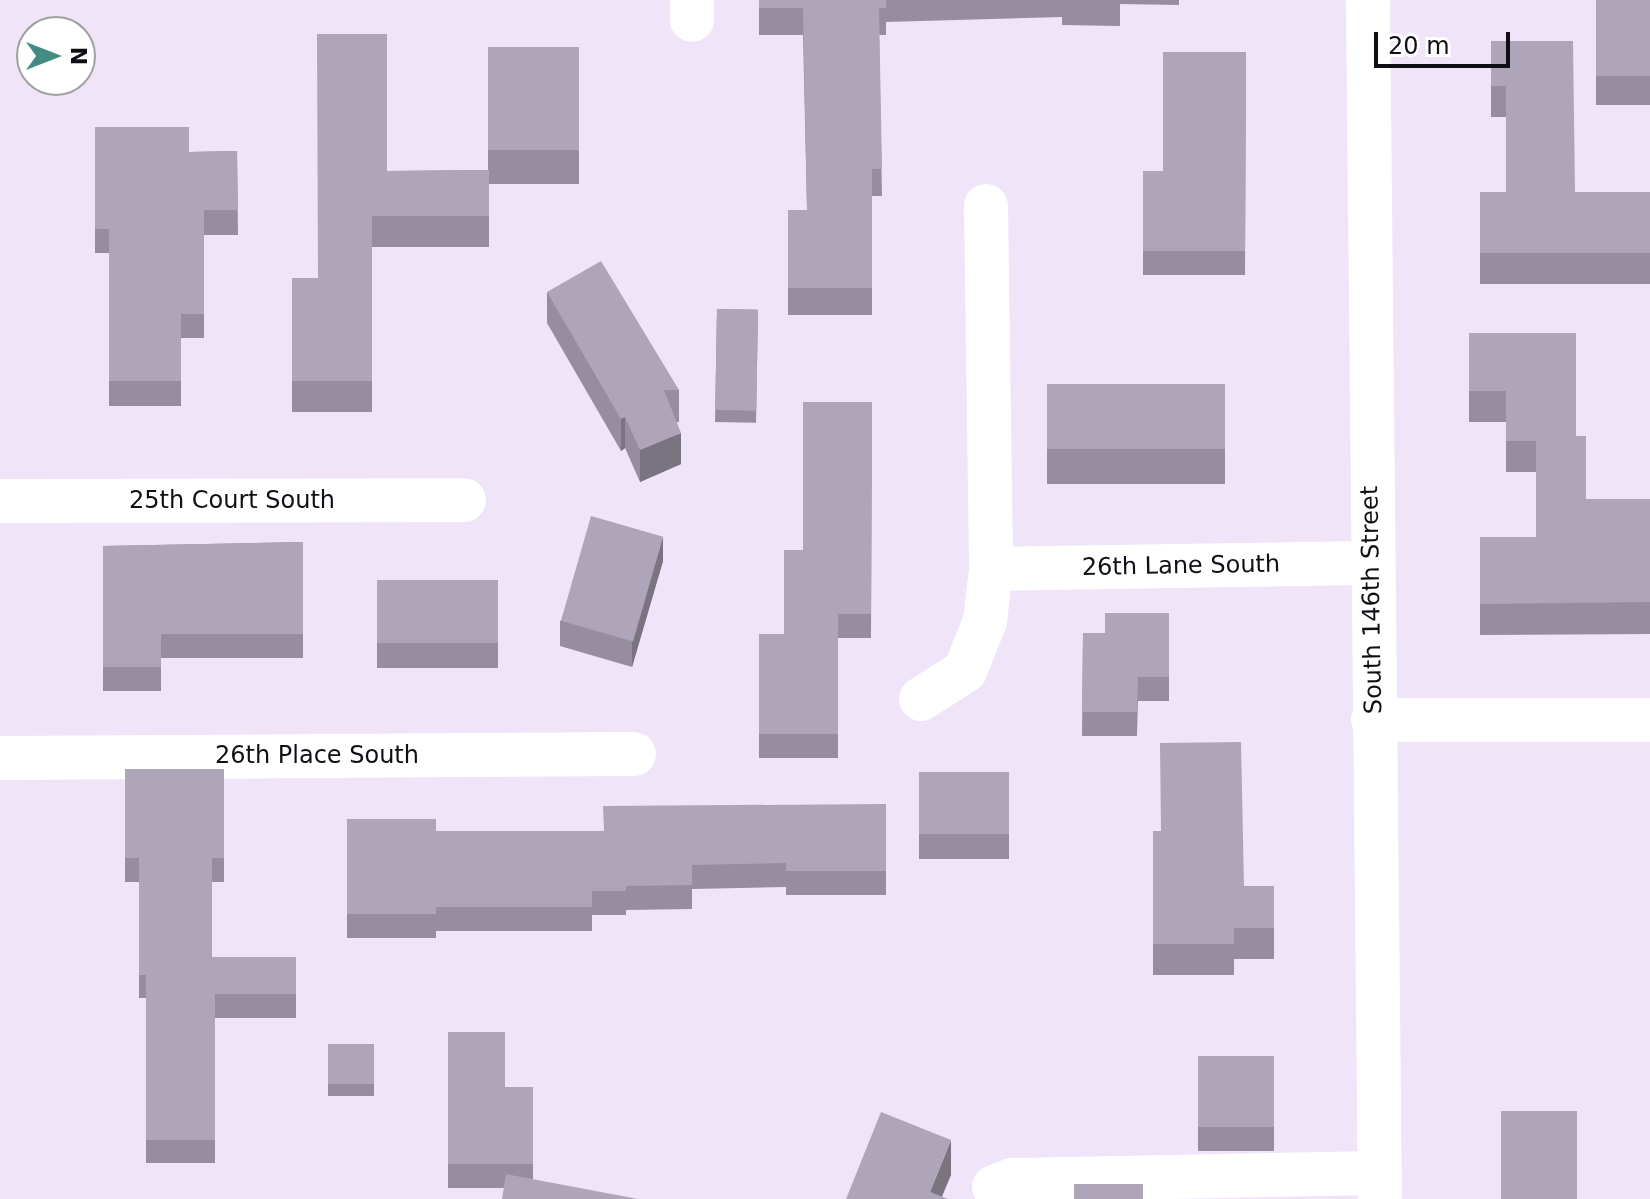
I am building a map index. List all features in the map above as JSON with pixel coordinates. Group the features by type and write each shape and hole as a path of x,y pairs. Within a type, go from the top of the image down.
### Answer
{"street":[{"name":"South 146th Street","path":"1368,0 1370,563 1380,1186"},
{"path":"921,699 965,671 985,621 991,569 986,206"},
{"name":"25th Court South","path":"0,501 464,500"},
{"name":"26th Lane South","path":"991,569 1370,563"},
{"path":"1373,720 1650,720"},
{"name":"26th Place South","path":"0,758 634,754"},
{"path":"994,1187 1012,1180 1380,1186"}],"building":[{"path":"759,0 886,0 886,8 879,8 882,169 872,169 872,288 788,288 788,210 807,210 803,8 759,8"},
{"path":"1596,0 1650,0 1650,76 1596,76"},
{"path":"317,34 387,34 387,171 489,170 489,216 372,216 372,381 292,381 292,278 318,278"},
{"path":"1491,41 1573,41 1575,192 1650,192 1650,253 1480,253 1480,192 1506,192 1506,86 1491,86"},
{"path":"488,47 579,47 579,150 488,150"},
{"path":"1163,52 1246,52 1245,251 1143,251 1143,171 1163,171"},
{"path":"95,127 189,127 189,152 237,151 238,210 204,210 204,314 181,314 181,381 109,381 109,229 95,229"},
{"path":"601,261 679,390 664,390 681,433 640,450 625,417 621,419 547,292"},
{"path":"717,309 758,310 756,411 715,410"},
{"path":"1469,333 1576,333 1576,436 1586,436 1586,499 1650,499 1650,602 1480,604 1480,537 1536,537 1536,441 1506,441 1506,391 1469,391"},
{"path":"1047,384 1225,384 1225,449 1047,449"},
{"path":"803,402 872,402 871,614 838,614 838,734 759,734 759,634 784,634 784,550 803,550"},
{"path":"591,516 663,537 633,641 561,621"},
{"path":"303,542 303,634 161,634 161,667 103,667 103,546"},
{"path":"377,580 498,580 498,643 377,643"},
{"path":"1105,613 1169,613 1169,677 1138,677 1137,712 1082,712 1083,633 1105,633"},
{"path":"1241,742 1244,886 1274,886 1274,928 1234,928 1234,944 1153,944 1153,831 1161,831 1160,743"},
{"path":"125,769 224,769 224,858 212,858 212,957 296,957 296,994 215,994 215,1140 146,1140 146,975 139,975 139,858 125,858"},
{"path":"919,772 1009,772 1009,834 919,834"},
{"path":"886,804 886,871 786,871 786,863 692,865 692,885 626,886 626,891 592,891 592,907 436,907 436,914 347,914 347,819 436,819 436,831 604,831 603,806"},
{"path":"448,1032 505,1032 505,1087 533,1087 533,1164 448,1164"},
{"path":"328,1044 374,1044 374,1084 328,1084"},
{"path":"1198,1056 1274,1056 1274,1127 1198,1127"},
{"path":"1501,1111 1577,1111 1577,1199 1501,1199"},
{"path":"881,1112 951,1140 930,1192 948,1199 846,1199"},
{"path":"506,1174 638,1199 502,1199"},
{"path":"1074,1184 1143,1184 1143,1199 1074,1199"}]}
